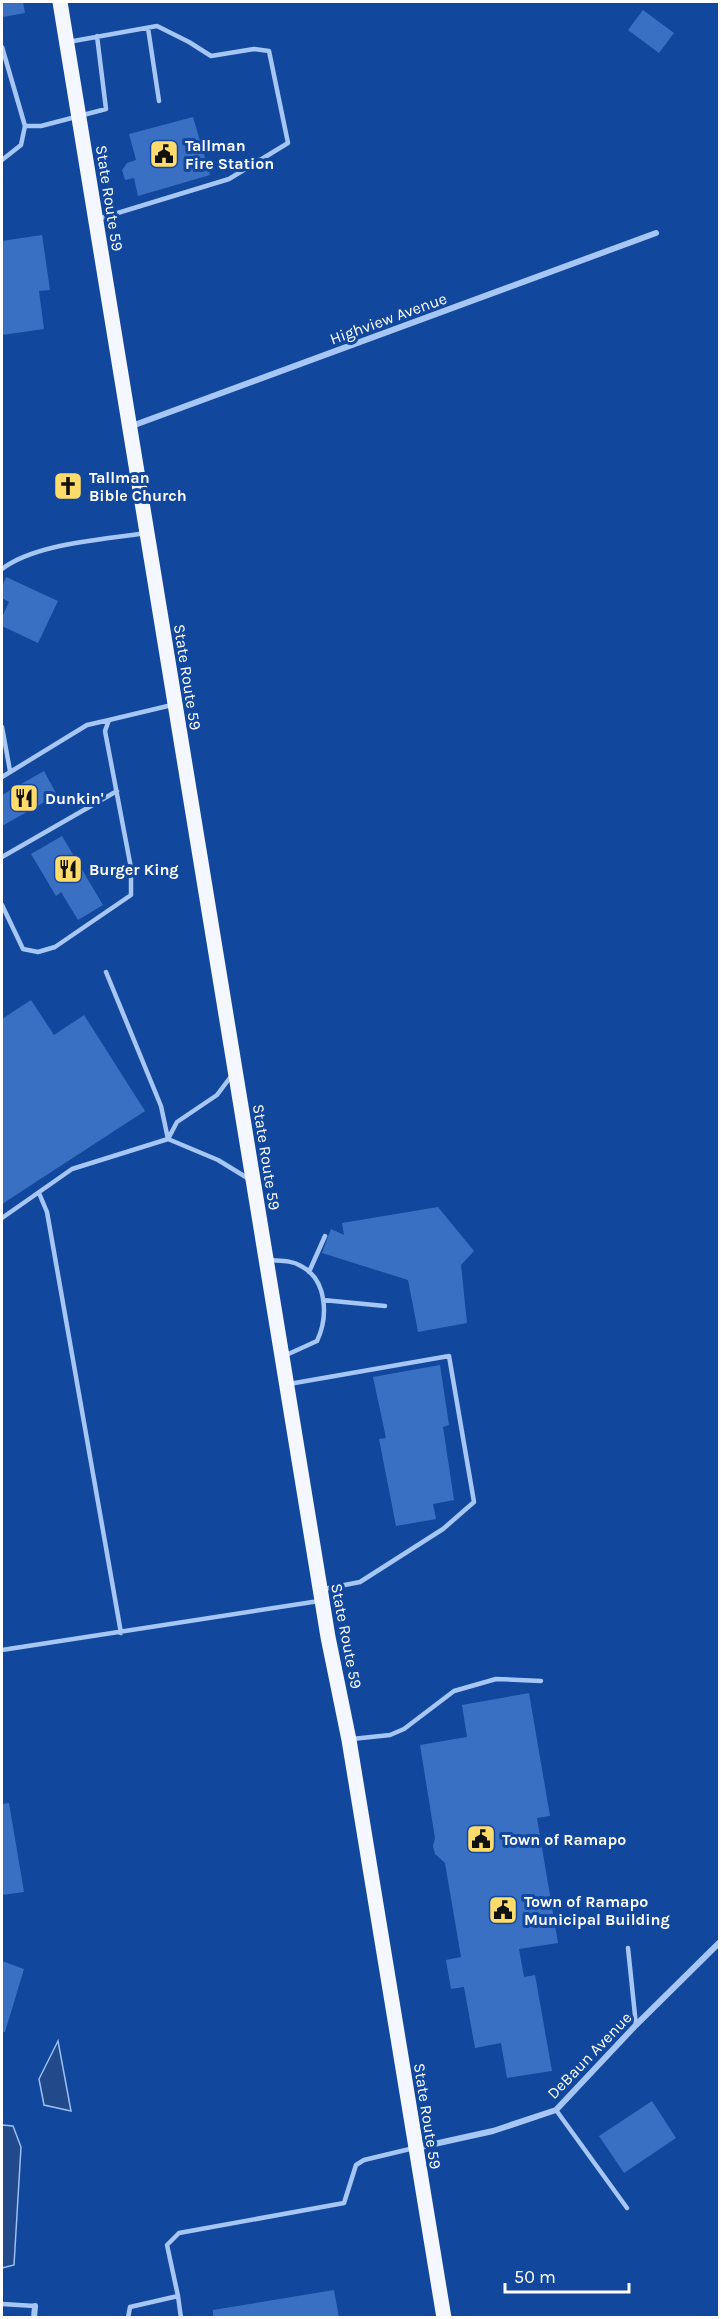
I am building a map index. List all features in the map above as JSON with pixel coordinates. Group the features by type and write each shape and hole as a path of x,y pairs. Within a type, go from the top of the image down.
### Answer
{"main road":[{"name":"State Route 59","path":"60,2 286,1384 321,1595 349,1740 444,2318"}],"street":[{"name":"Highview Avenue","path":"129,428 656,233"},
{"name":"DeBaun Avenue","path":"415,2148 493,2131 556,2110 636,2025 720,1942"},
{"path":"34,2318 35,2306"}],"lane":[{"path":"66,42 157,26 189,42 210,56 254,50 269,51 288,143 229,179 95,220"},
{"path":"148,28 159,101"},
{"path":"25,126 41,126 106,109 97,36"},
{"path":"2,47 25,126 21,146 2,160"},
{"path":"2,569 12,561 42,551 146,533"},
{"path":"2,777 87,725 174,704"},
{"path":"2,905 23,949 38,952 55,947 131,895 131,868 105,731 109,720"},
{"path":"2,727 10,771"},
{"path":"2,857 117,791"},
{"path":"106,972 161,1106 168,1139"},
{"path":"168,1139 177,1122 217,1095 235,1071"},
{"path":"2,1218 72,1169 168,1139 218,1160 253,1181"},
{"path":"39,1193 47,1212 121,1633"},
{"path":"309,1272 325,1236"},
{"path":"266,1260 290,1261 303,1266 318,1284 323,1300 324,1327 317,1341 282,1356"},
{"path":"323,1300 385,1306"},
{"path":"2,1650 121,1633 321,1595 360,1582 443,1529 474,1502 449,1356 286,1384"},
{"path":"349,1740 390,1735 404,1729 454,1691 496,1679 541,1681"},
{"path":"628,1948 636,2025"},
{"path":"556,2110 627,2208"},
{"path":"181,2318 167,2245 172,2237 179,2233 344,2203 356,2165 364,2160 415,2148"},
{"path":"128,2318 130,2307 178,2296"},
{"path":"2,2304 35,2306"}],"water":[{"path":"58,2041 71,2111 44,2105 39,2079"},
{"path":"2,2125 13,2126 21,2147 14,2265 2,2268"}],"building":[{"path":"2,2 23,2 25,13 3,17"},
{"path":"643,10 674,33 659,53 628,30"},
{"path":"193,117 210,175 138,196 134,178 125,180 122,170 127,163 136,160 129,134"},
{"path":"42,235 50,290 39,291 44,329 2,335 2,241"},
{"path":"6,577 58,601 38,643 2,626 2,617 9,602 2,598 2,587"},
{"path":"44,771 57,795 2,826 2,795"},
{"path":"62,836 103,905 78,920 61,892 56,896 31,854"},
{"path":"31,1000 54,1035 84,1015 145,1111 2,1204 2,1019"},
{"path":"438,1207 474,1251 461,1265 467,1323 418,1332 408,1280 322,1253 331,1229 344,1235 342,1223"},
{"path":"440,1365 449,1425 443,1427 454,1500 433,1504 436,1519 396,1526 379,1439 386,1438 373,1377"},
{"name":"Town of Ramapo Municipal Building","path":"529,1693 550,1816 537,1818 558,1943 519,1949 524,1977 535,1975 552,2071 507,2078 501,2043 475,2048 464,1987 451,1989 446,1960 461,1957 445,1863 435,1854 433,1846 435,1838 420,1745 467,1737 462,1705"},
{"path":"9,1803 24,1892 2,1895 2,1804"},
{"path":"2,1961 24,1969 5,2032 2,2032"},
{"path":"652,2101 676,2138 624,2173 599,2136"},
{"path":"334,2290 339,2318 213,2318 213,2310"}],"place":[{"name":"Tallman Fire Station","path":"164,154"},
{"name":"Tallman Bible Church","path":"68,486"},
{"name":"Dunkin'","path":"24,798"},
{"name":"Burger King","path":"68,869"},
{"name":"Town of Ramapo","path":"481,1839"},
{"name":"Town of Ramapo Municipal Building","path":"503,1910"}]}
